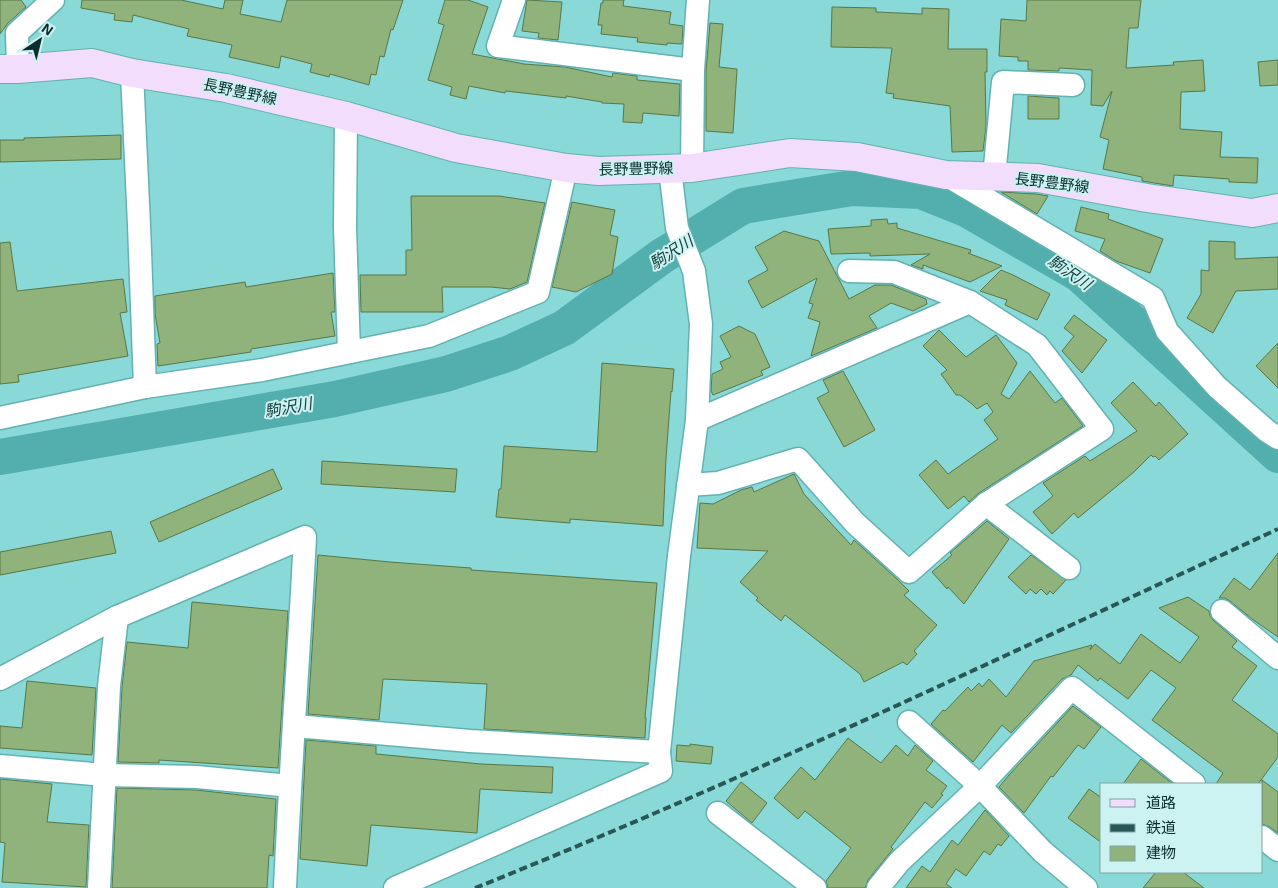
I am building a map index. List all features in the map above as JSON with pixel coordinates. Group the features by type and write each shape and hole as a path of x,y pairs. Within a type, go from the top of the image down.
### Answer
{"main road":[{"name":"長野豊野線","path":"9,69 92,63 132,73 226,88 346,116 456,148 566,168 599,171 681,169 790,153 857,157 946,175 1038,178 1147,198 1252,213 1278,208"}],"street":[{"path":"9,69 17,33 53,0"},
{"path":"514,0 498,46 693,70"},
{"path":"395,888 662,771 659,752 679,556 697,420 701,324 694,272 677,228 698,0"},
{"path":"132,73 145,387"},
{"path":"994,177 1003,82 1073,85"},
{"path":"346,116 345,227 349,352"},
{"path":"0,418 145,387 262,370 429,336 538,292 566,168"},
{"path":"946,175 1152,298 1167,331 1217,387 1267,431 1278,438"},
{"path":"688,485 718,484 798,459 855,523 909,572 986,504 1102,429 1037,345 970,302 894,272 849,271"},
{"path":"697,420 970,302"},
{"path":"986,504 1069,568"},
{"path":"0,679 117,617 305,537 285,888"},
{"path":"1222,611 1278,658"},
{"path":"99,888 109,686 117,617"},
{"path":"878,888 900,862 980,786 1072,688 1193,783"},
{"path":"909,722 980,786 1043,852 1086,888"},
{"path":"295,726 470,742 659,752"},
{"path":"0,766 105,775 197,777 290,786"},
{"path":"718,813 815,888"},
{"path":"1263,838 1278,850"}],"building":[{"path":"0,0 21,0 26,7 8,23 0,34"},
{"path":"82,0 181,0 223,9 225,0 243,0 240,14 281,22 287,0 403,0 393,30 391,29 384,57 380,56 376,75 371,74 369,85 330,74 329,77 310,72 312,64 281,56 279,68 229,57 232,45 187,36 189,29 133,15 132,22 114,20 115,14 81,8"},
{"path":"445,0 468,0 488,7 472,54 524,64 565,67 612,77 613,73 637,76 637,80 680,84 679,116 643,113 642,123 623,122 624,104 602,103 566,96 566,98 506,91 505,93 469,86 466,99 450,95 452,87 428,80 444,25 438,23"},
{"path":"527,0 562,2 558,40 538,38 539,33 522,31"},
{"path":"603,0 624,0 623,6 671,12 669,24 683,26 682,44 667,43 667,45 637,42 638,38 601,34 602,25 598,25"},
{"path":"1027,0 1141,0 1138,28 1129,28 1126,68 1174,65 1173,62 1203,60 1205,91 1181,92 1180,129 1222,132 1220,157 1258,158 1257,183 1229,182 1229,179 1174,175 1173,186 1142,181 1142,177 1103,169 1109,140 1100,137 1112,91 1103,106 1091,105 1092,70 1059,68 1059,71 1028,70 1028,61 1018,61 1018,57 999,56 1001,19 1026,21"},
{"path":"832,7 876,8 876,12 922,14 922,8 949,9 948,49 987,49 987,72 985,72 986,127 983,151 952,152 950,106 893,98 894,94 886,93 892,48 831,47"},
{"path":"710,23 723,24 719,67 737,69 733,133 706,131 706,71"},
{"path":"1278,60 1278,85 1260,86 1258,62"},
{"path":"1028,96 1059,98 1059,119 1028,119"},
{"path":"121,135 121,159 0,162 0,140"},
{"path":"1001,192 1036,194 1048,196 1037,214"},
{"path":"411,196 499,196 545,203 527,282 510,289 442,287 443,312 361,312 360,275 406,275 406,250 412,250"},
{"path":"572,202 615,210 610,235 618,237 612,274 576,292 552,287"},
{"path":"1081,207 1109,214 1108,219 1163,239 1150,273 1116,261 1100,251 1105,239 1075,231"},
{"path":"887,219 888,224 897,223 897,228 971,250 968,253 1002,266 970,282 923,265 923,269 911,265 930,254 870,256 870,253 831,254 828,229 871,226 871,220"},
{"path":"784,231 819,241 849,299 875,285 891,285 926,299 927,304 913,311 891,303 869,316 877,328 811,356 820,322 808,318 813,304 809,303 817,278 762,308 748,281 768,270 755,247"},
{"path":"1209,241 1235,242 1235,259 1278,257 1278,289 1236,291 1213,333 1187,318 1201,294 1201,270 1209,271"},
{"path":"10,242 17,291 123,279 127,312 120,313 128,356 18,375 19,382 0,384 0,243"},
{"path":"1001,270 1050,294 1037,320 1005,305 1007,300 980,291"},
{"path":"333,273 335,312 331,312 335,336 251,349 251,352 158,366 157,344 160,343 155,314 155,296 245,282 246,287"},
{"path":"1074,315 1107,340 1082,373 1062,351 1074,336 1064,328"},
{"path":"739,326 755,334 770,367 761,371 763,375 713,395 711,391 712,374 723,369 720,362 731,357 720,336"},
{"path":"939,330 966,357 996,335 1017,363 1001,394 1009,399 1030,371 1055,403 1062,398 1083,426 979,493 969,502 964,496 948,509 919,475 936,460 948,474 998,439 984,420 993,412 987,403 977,409 960,395 956,395 941,374 947,370 923,346"},
{"path":"1278,343 1278,388 1256,366"},
{"path":"602,363 674,369 666,458 663,526 570,519 570,523 496,517 499,489 501,489 504,446 597,452"},
{"path":"843,371 875,430 844,447 817,398 829,392 823,380"},
{"path":"1133,382 1156,406 1159,402 1188,434 1159,460 1151,455 1134,472 1078,518 1074,513 1052,534 1033,512 1053,496 1043,483 1085,456 1090,461 1137,431 1111,403"},
{"path":"322,461 457,469 455,492 321,484"},
{"path":"273,469 282,489 159,542 150,522"},
{"path":"794,474 804,494 851,545 854,540 897,579 909,591 904,595 937,625 914,651 917,654 907,665 903,662 864,682 860,674 785,615 781,621 756,600 758,598 740,582 768,551 697,548 700,503 713,504 741,490 752,487 754,492"},
{"path":"987,521 1009,539 964,604 932,572 952,555 950,553"},
{"path":"111,531 116,553 0,575 0,552"},
{"path":"1278,553 1278,637 1230,601 1225,598 1219,598 1234,578 1250,590"},
{"path":"318,555 471,568 471,570 657,583 645,718 645,738 484,729 487,684 383,679 379,720 308,714"},
{"path":"1031,555 1066,580 1053,594 1050,591 1047,595 1041,589 1036,594 1030,589 1026,594 1008,577"},
{"path":"1188,597 1209,611 1214,621 1237,641 1232,647 1257,666 1232,700 1278,734 1278,757 1259,783 1217,783 1223,773 1152,720 1176,688 1151,670 1128,699 1100,678 1098,681 1078,665 1071,675 1062,679 1011,733 1002,725 973,762 931,724 968,687 971,691 979,683 982,687 989,679 1006,697 1034,661 1092,645 1090,650 1095,644 1120,664 1141,634 1180,663 1199,637 1159,608"},
{"path":"192,602 288,611 278,768 159,760 159,763 118,762 122,687 127,642 188,648"},
{"path":"27,681 96,688 92,755 0,748 0,726 22,728"},
{"path":"1073,706 1101,727 1084,749 1078,745 1053,777 1051,776 1024,813 999,787"},
{"path":"848,738 881,763 896,745 908,756 915,745 933,761 926,770 947,786 941,794 943,795 932,808 925,802 891,847 893,849 868,880 865,888 828,888 826,881 851,848 805,811 798,819 774,798 801,767 815,780"},
{"path":"306,740 376,746 376,754 481,764 553,767 552,793 480,789 477,833 371,825 367,866 300,859"},
{"path":"690,744 713,747 711,764 676,761 677,745 690,746"},
{"path":"1141,759 1172,783 1124,783"},
{"path":"0,779 52,784 47,822 89,825 86,887 2,882 5,843 0,842"},
{"path":"1262,780 1278,792 1278,833 1263,824"},
{"path":"741,782 767,803 752,823 726,801"},
{"path":"117,788 196,790 276,799 273,856 269,855 267,888 112,888"},
{"path":"1089,789 1100,797 1100,842 1068,818"},
{"path":"985,810 1009,836 1001,846 998,844 990,855 984,851 966,876 956,869 946,884 952,888 906,888 922,866 930,872 952,840 958,845"},
{"path":"1155,873 1184,873 1204,888 1143,888"}],"waterway":[{"name":"駒沢川","path":"0,457 335,399 446,374 510,353 564,328 662,256 743,206 852,188 921,191 966,209 1079,274 1278,455"}],"railway":[{"path":"475,888 778,759 1278,529"}]}
